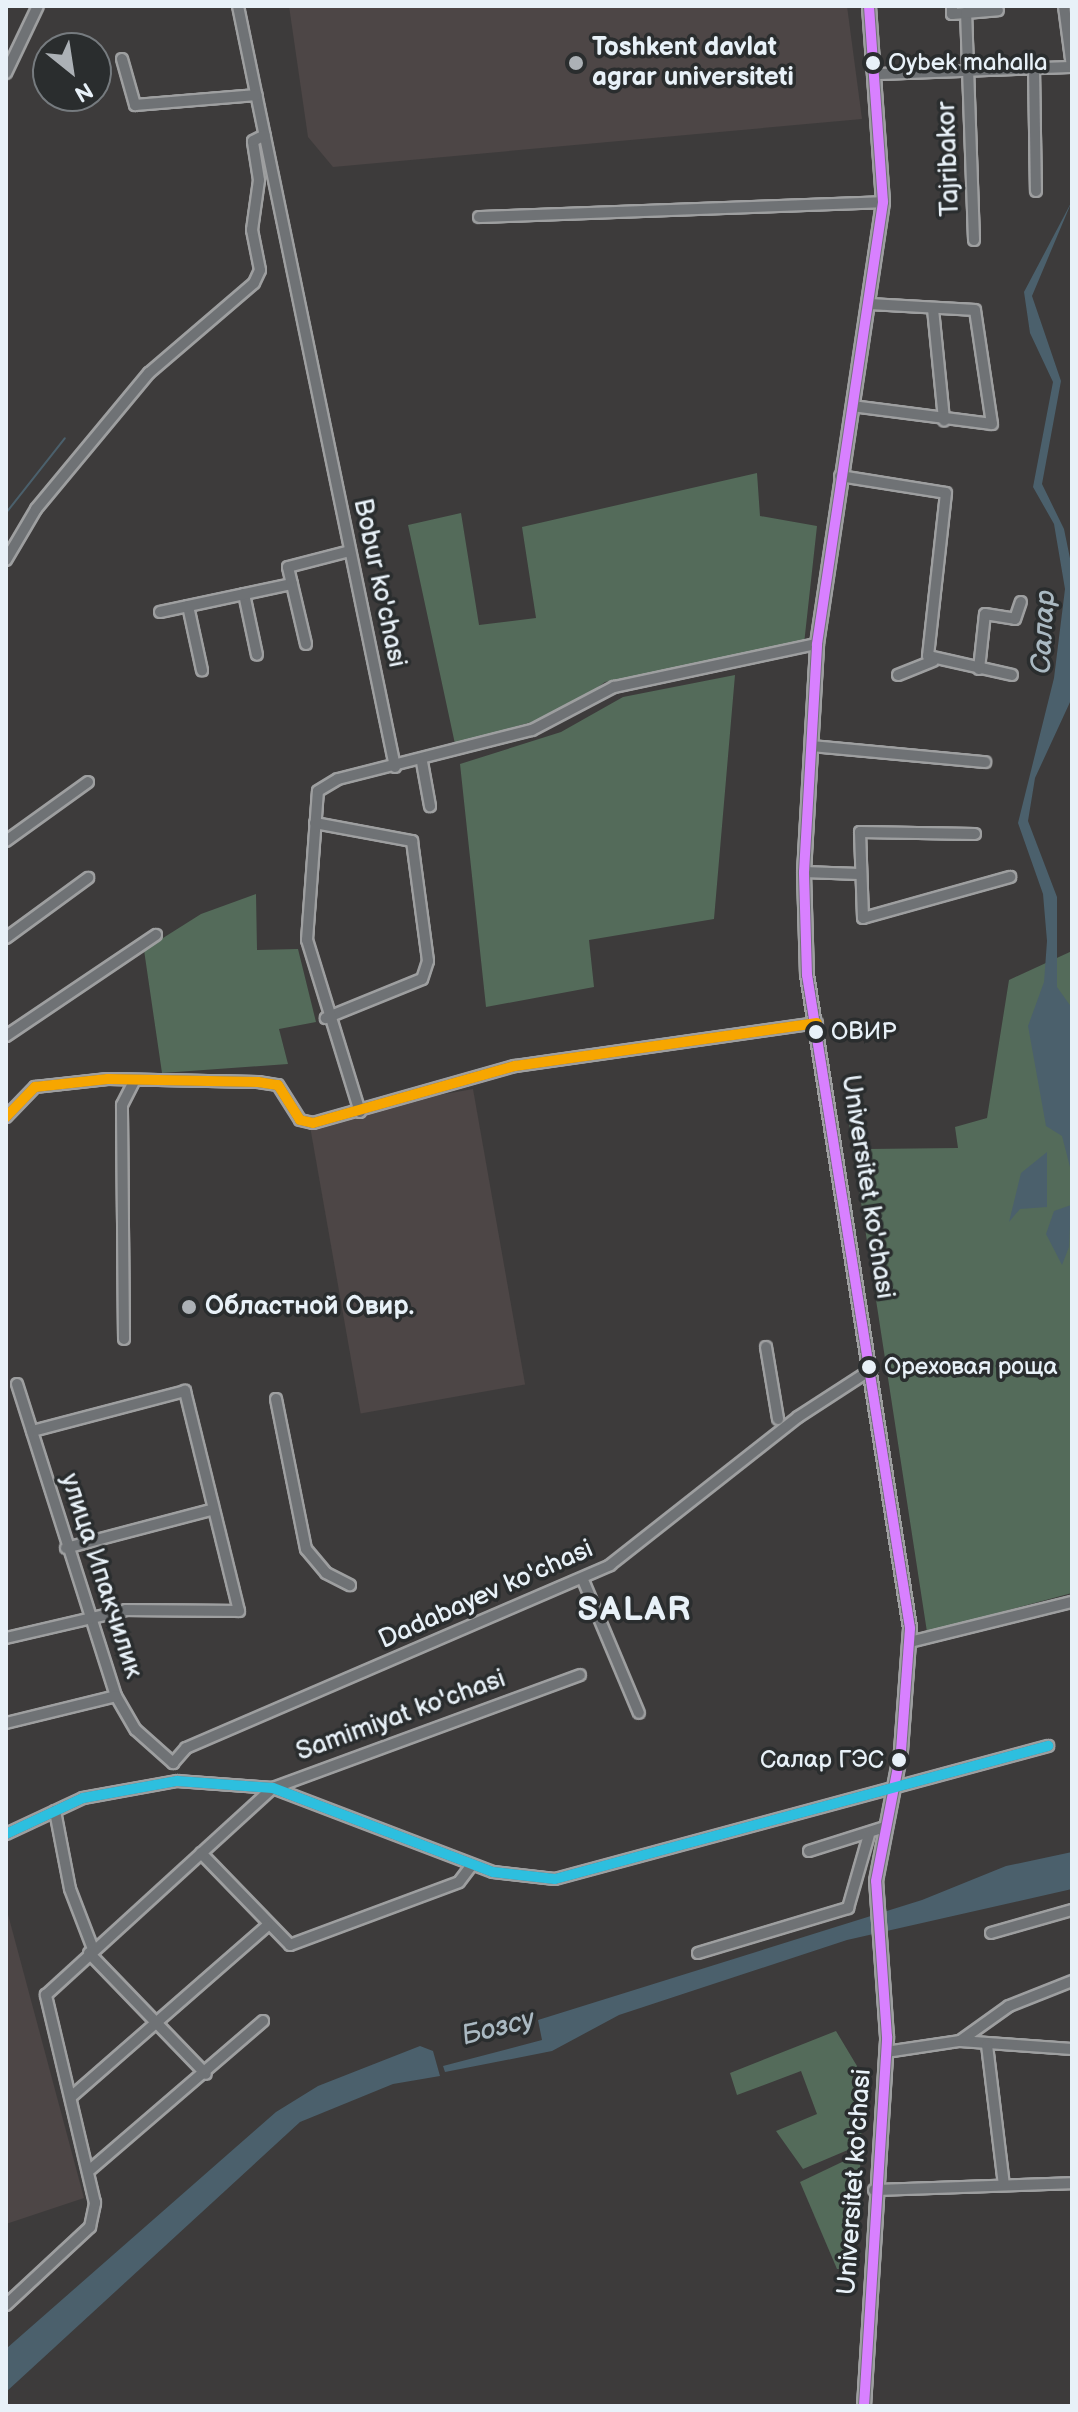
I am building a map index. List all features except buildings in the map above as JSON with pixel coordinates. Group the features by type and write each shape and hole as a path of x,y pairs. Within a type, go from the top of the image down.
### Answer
{"main road":[{"name":"Universitet ko'chasi","path":"864,2406 874,2190 886,2052 875,1897 882,1828 891,1790 910,1642 874,1368 817,1023 804,872 817,644 883,202 878,74 869,6"}],"street":[{"path":"6,73 38,6"},
{"name":"Bobur ko'chasi","path":"238,6 395,767"},
{"path":"952,6 952,14 998,10"},
{"path":"878,74 1072,67 1064,6"},
{"name":"Tajribakor","path":"966,13 974,240"},
{"path":"122,59 135,105 257,95"},
{"path":"1034,68 1036,191"},
{"path":"6,560 36,509 149,373 254,283 260,270 252,230 259,180 253,141 265,135"},
{"path":"479,217 883,202"},
{"path":"852,406 992,424 975,310 870,304"},
{"path":"933,309 944,420"},
{"path":"840,476 946,493 928,656 933,661"},
{"path":"306,644 288,567 350,551"},
{"path":"160,612 292,584"},
{"path":"244,594 257,655"},
{"path":"979,669 985,614 1015,619 1021,602"},
{"path":"188,606 202,670"},
{"path":"360,1112 326,1018 307,940 315,823 326,784 422,762 532,730 614,687 817,644"},
{"path":"898,675 933,661 1012,675"},
{"path":"811,746 985,762"},
{"path":"422,762 430,806"},
{"path":"6,841 88,782"},
{"path":"315,823 412,841 428,961 422,979 326,1018"},
{"path":"975,834 860,832 859,874 863,918 1010,877"},
{"path":"804,872 859,874"},
{"path":"6,938 88,878"},
{"path":"6,1036 156,935"},
{"path":"6,1117 35,1087 133,1083 278,1085 308,1123 360,1112 391,1097 515,1066 817,1023"},
{"path":"124,1339 122,1105 133,1083"},
{"path":"766,1347 778,1419"},
{"name":"Dadabayev ko'chasi","path":"173,1763 186,1748 583,1580 874,1368"},
{"name":"улица Ипакчилик","path":"17,1384 87,1621 116,1696 136,1730 173,1763"},
{"path":"6,1638 126,1610 239,1611 211,1510 185,1391 32,1431"},
{"path":"276,1399 306,1549 326,1573 350,1585"},
{"path":"66,1548 211,1510"},
{"path":"583,1580 639,1713"},
{"path":"910,1642 1072,1602"},
{"name":"Samimiyat ko'chasi","path":"6,2305 90,2227 91,2169 46,1995 273,1788 580,1675"},
{"path":"6,1723 116,1696"},
{"path":"6,1834 83,1798 177,1781 273,1788 472,1865 555,1879 1048,1746"},
{"path":"173,1763 177,1781"},
{"path":"55,1811 70,1889 91,1951 206,2074"},
{"path":"809,1851 869,1835 882,1828"},
{"path":"698,1953 848,1908 869,1835"},
{"path":"201,1853 280,1941 298,1944 459,1882 472,1865"},
{"path":"991,1933 1072,1910"},
{"path":"71,2097 267,1926"},
{"path":"960,2041 1009,2006 1072,1981"},
{"path":"91,2169 206,2074 263,2021"},
{"path":"886,2052 960,2041 1072,2049"},
{"path":"987,2045 1004,2185"},
{"path":"874,2190 1072,2183"}],"shaded area":[{"name":"Toshkent davlat agrar universiteti","path":"289,6 847,6 862,119 333,167 308,137"},
{"path":"473,1089 525,1384 361,1413 309,1118"},
{"path":"6,1907 84,2198 6,2224"}],"green space":[{"path":"757,473 760,516 817,526 804,644 605,682 563,713 455,744 408,525 461,513 479,625 536,618 522,527"},
{"path":"735,675 714,919 589,940 594,987 486,1007 460,764 561,732 623,697"},
{"path":"256,894 257,950 298,949 316,1022 279,1029 288,1064 162,1073 144,950 201,914"},
{"name":"Ореховая роща","path":"1072,951 1072,1593 927,1632 849,1124 863,1123 868,1149 958,1148 955,1127 987,1118 1009,980"},
{"path":"836,2031 857,2066 862,2144 803,2169 776,2131 817,2114 801,2071 737,2095 730,2073"},
{"path":"861,2153 854,2269 837,2269 800,2182"}],"water":[{"name":"Салар","path":"1072,201 1032,296 1061,381 1042,484 1064,529 1072,568 1071,700 1035,778 1028,821 1057,897 1057,987 1072,1008 1072,1175 1062,1136 1046,1126 1028,1026 1044,982 1047,941 1043,894 1018,823 1054,678 1065,589 1054,524 1033,487 1053,382 1030,333 1024,292"},
{"path":"1047,1152 1047,1207 1020,1209 1009,1222 1021,1173"},
{"path":"1071,1205 1069,1247 1062,1265 1046,1234 1054,1211"},
{"name":"Бозсу","path":"1072,1852 1072,1889 847,1940 619,2015 552,2051 445,2072 443,2066 542,2040 538,2020 922,1900 1006,1866"},
{"name":"Бозсу","path":"420,2046 433,2051 440,2076 393,2084 300,2122 6,2392 7,2348 276,2112 318,2086"}],"waterway":[{"path":"6,513 65,438"}],"transit line":[{"path":"864,2406 887,2037 876,1881 901,1751 910,1628 807,975 804,872 817,644 883,202 869,6"},
{"path":"6,1117 35,1087 108,1079 278,1085 300,1120 313,1123 515,1066 817,1023"},
{"path":"6,1834 83,1798 177,1781 273,1788 493,1872 555,1879 1048,1746"}],"place":[{"name":"Toshkent davlat agrar universiteti","path":"576,63"},
{"name":"Oybek mahalla","path":"873,63"},
{"name":"ОВИР","path":"816,1032"},
{"name":"Областной Овир.","path":"189,1307"},
{"name":"Ореховая роща","path":"869,1367"},
{"name":"Салар ГЭС","path":"899,1760"}],"district":[{"name":"SALAR","path":"635,1610"}]}
